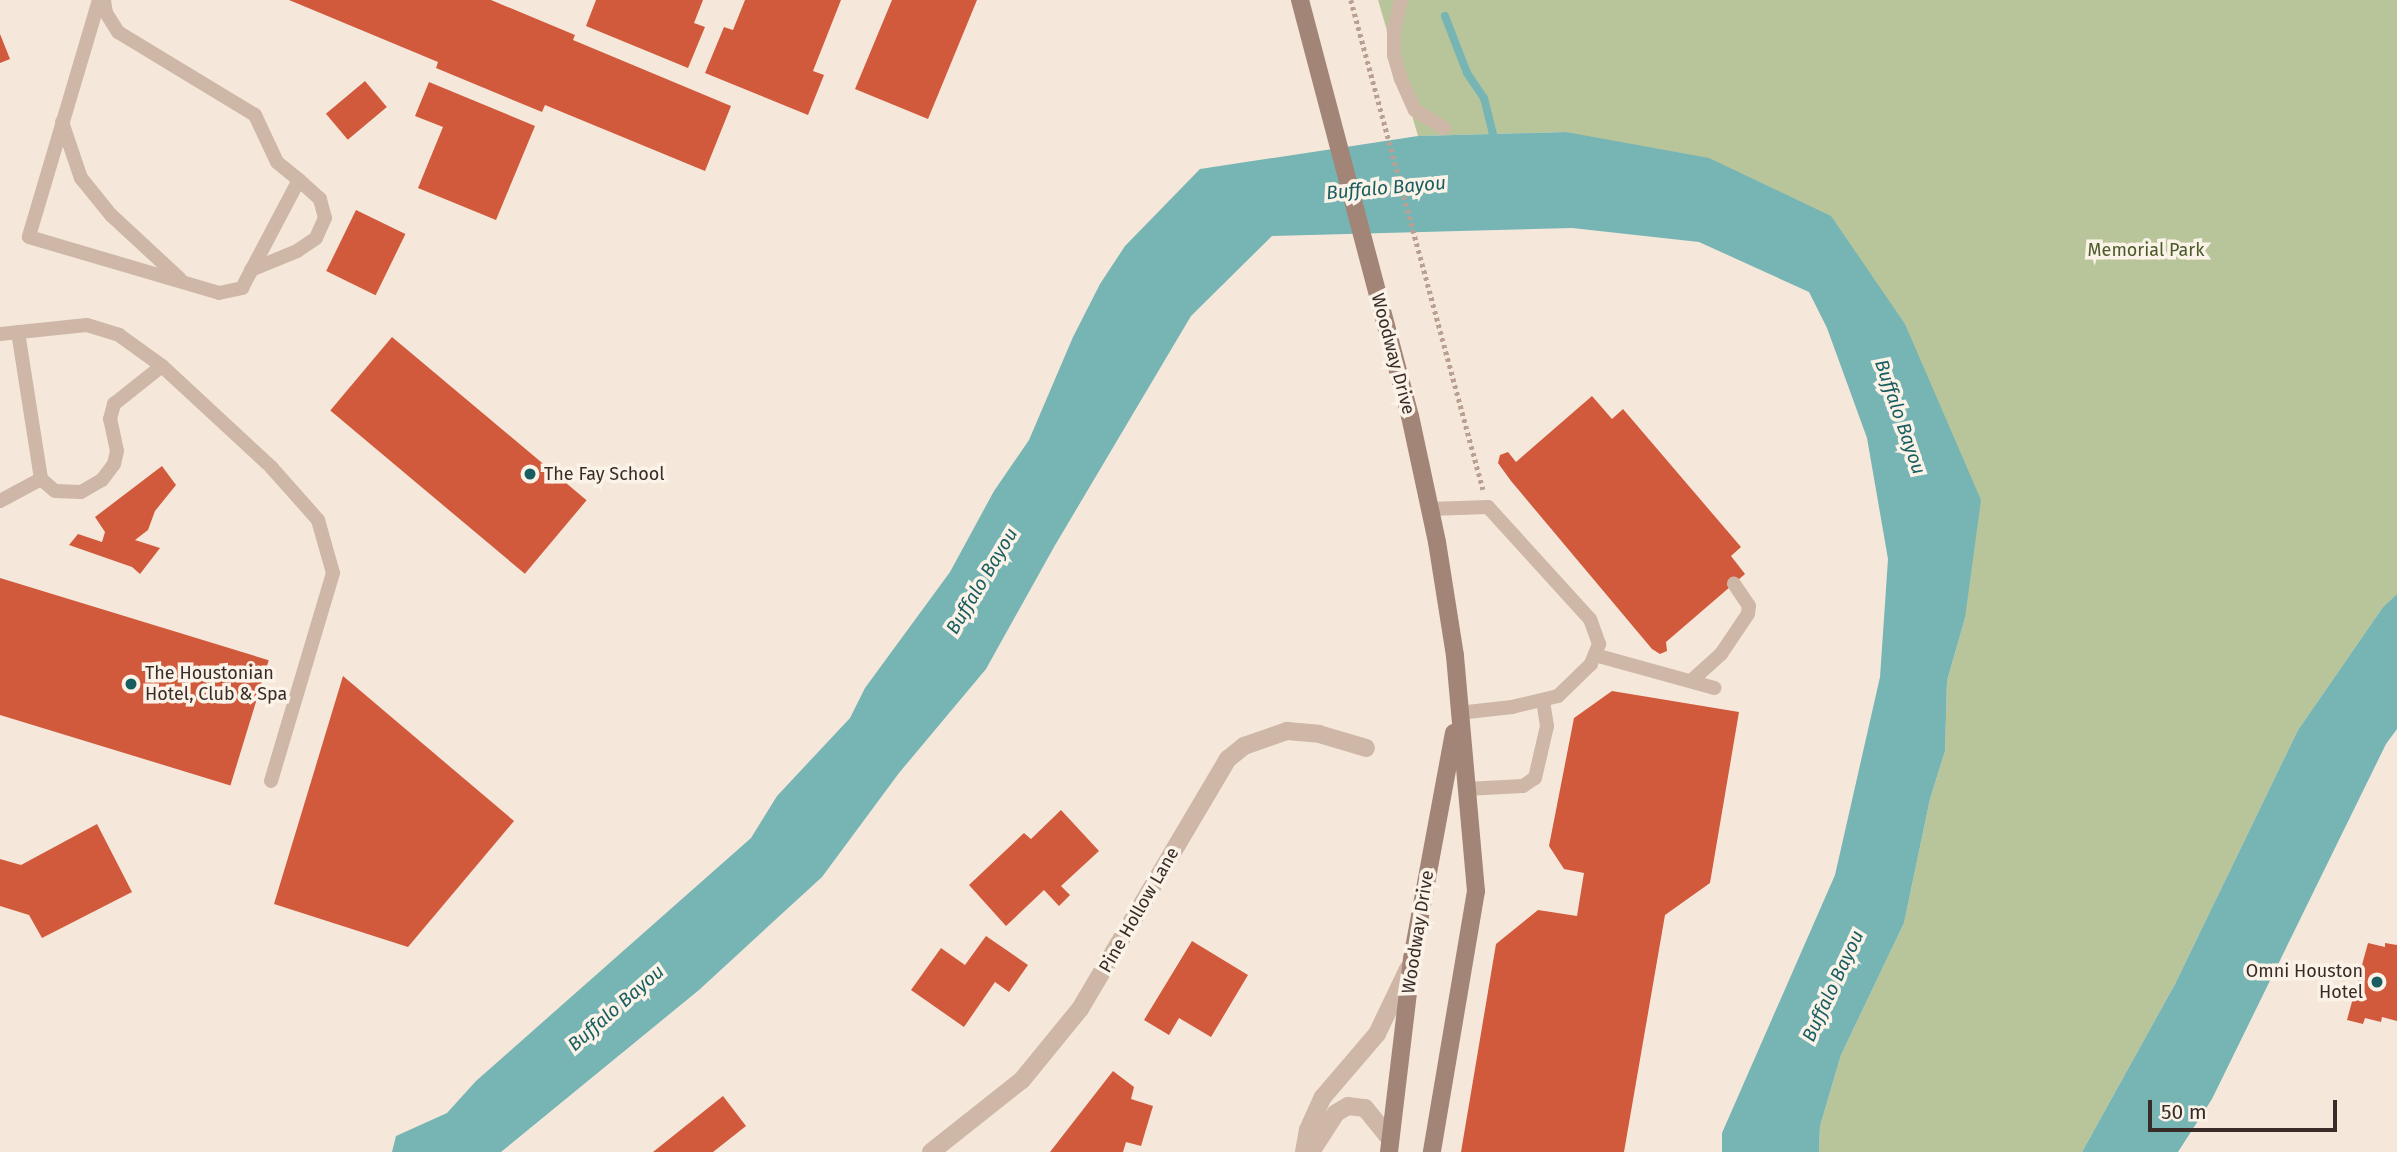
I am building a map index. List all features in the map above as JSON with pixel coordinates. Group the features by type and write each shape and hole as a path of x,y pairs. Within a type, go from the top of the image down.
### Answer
{"main road":[{"name":"Woodway Drive","path":"1300,0 1410,416 1430,509 1455,656 1476,891 1432,1152"},
{"name":"Woodway Drive","path":"1390,1145 1412,959 1458,713"}],"street":[{"name":"Pine Hollow Lane","path":"931,1152 1022,1080 1080,1009 1228,759 1244,746 1287,731 1319,734 1367,748"},
{"path":"1304,1152 1308,1130 1323,1097 1377,1034 1412,959"},
{"path":"1311,1152 1336,1113 1348,1105 1365,1108 1390,1145"}],"lane":[{"path":"101,0 29,237 219,293 242,288 299,180"},
{"path":"101,0 117,32 255,116 277,162 320,199 325,218 316,238 297,251 251,270"},
{"path":"1401,0 1394,31 1394,55 1401,79 1415,110 1444,128"},
{"path":"62,122 81,178 111,215 182,281"},
{"path":"0,334 87,325 119,335 162,366 271,467 318,520 333,573 271,781"},
{"path":"18,332 41,479 55,491 81,492 102,480 114,464 117,451 110,419 114,404 162,366"},
{"path":"0,500 41,479"},
{"path":"1430,509 1488,507 1590,619 1599,644 1591,664 1558,696 1512,707 1458,713"},
{"path":"1691,681 1721,654 1748,614 1749,606 1734,584"},
{"path":"1595,655 1715,688"},
{"path":"1466,789 1523,786 1535,778 1547,726 1543,700"}],"path":[{"path":"1351,0 1352,13 1488,507"}],"green space":[{"name":"Memorial Park","path":"1378,0 2397,0 2397,594 2383,607 2298,730 2175,984 2082,1152 1819,1152 1820,1126 1841,1055 1904,923 1930,799 1945,751 1947,681 1965,618 1905,324 1566,132 1418,136"}],"water":[{"name":"Buffalo Bayou","path":"1566,132 1709,158 1831,216 1905,324 1981,500 1965,618 1947,681 1945,751 1930,799 1904,923 1841,1055 1820,1126 1819,1152 1722,1152 1722,1133 1835,875 1880,677 1888,559 1867,438 1827,328 1809,292 1699,242 1572,228 1272,236 1191,316 1054,547 986,669 899,773 822,877 699,990 501,1152 392,1152 396,1136 447,1113 476,1081 751,838 777,796 850,718 865,688 950,572 994,491 1029,440 1073,337 1100,284 1125,246 1200,169 1418,136"},
{"path":"2397,594 2397,729 2386,744 2212,1099 2178,1152 2082,1152 2175,984 2298,730 2383,607"}],"building":[{"path":"289,0 491,0 575,35 573,40 731,106 705,171 545,105 542,112 436,68 438,62"},
{"path":"596,0 703,0 694,23 705,27 688,68 586,26"},
{"path":"745,0 841,0 813,71 824,75 808,115 705,73 724,27 733,30"},
{"path":"892,0 977,0 928,119 855,89"},
{"path":"0,34 10,59 0,63"},
{"path":"365,81 387,107 348,140 326,114"},
{"path":"429,82 535,126 496,220 418,188 443,127 415,116"},
{"path":"356,210 405,234 376,295 326,271"},
{"path":"392,337 587,500 525,574 330,411"},
{"path":"1592,396 1612,419 1623,409 1741,547 1731,556 1745,574 1666,642 1667,651 1660,654 1652,649 1498,463 1500,455 1508,452 1516,462"},
{"path":"162,466 176,485 155,511 148,530 135,540 160,548 140,574 132,567 69,545 78,534 102,542 105,532 95,517"},
{"name":"The Houstonian Hotel, Club & Spa","path":"0,578 269,660 230,785 0,715"},
{"path":"343,676 514,821 408,947 274,904"},
{"path":"1612,691 1739,712 1710,883 1665,915 1624,1152 1461,1152 1496,944 1538,910 1577,916 1584,873 1564,869 1549,846 1574,718"},
{"path":"1061,810 1099,851 1061,886 1070,895 1059,906 1044,890 1006,926 969,885 1024,833 1031,839"},
{"path":"97,824 132,892 42,938 29,915 0,906 0,859 21,865"},
{"path":"986,936 1028,965 1009,992 995,982 964,1027 911,990 941,948 965,965"},
{"path":"1192,941 1248,975 1211,1037 1179,1018 1169,1035 1144,1020"},
{"name":"Omni Houston Hotel","path":"2368,943 2385,947 2385,943 2397,945 2397,1021 2382,1017 2381,1022 2365,1018 2363,1024 2347,1020"},
{"path":"1113,1071 1134,1087 1131,1099 1153,1106 1141,1146 1126,1142 1123,1152 1050,1152"},
{"path":"723,1096 746,1126 713,1152 653,1152"}],"waterway":[{"path":"1445,16 1467,73 1484,98 1495,142"}],"place":[{"name":"The Fay School","path":"530,474"},
{"name":"The Houstonian Hotel, Club & Spa","path":"131,684"},
{"name":"Omni Houston Hotel","path":"2377,982"}]}
